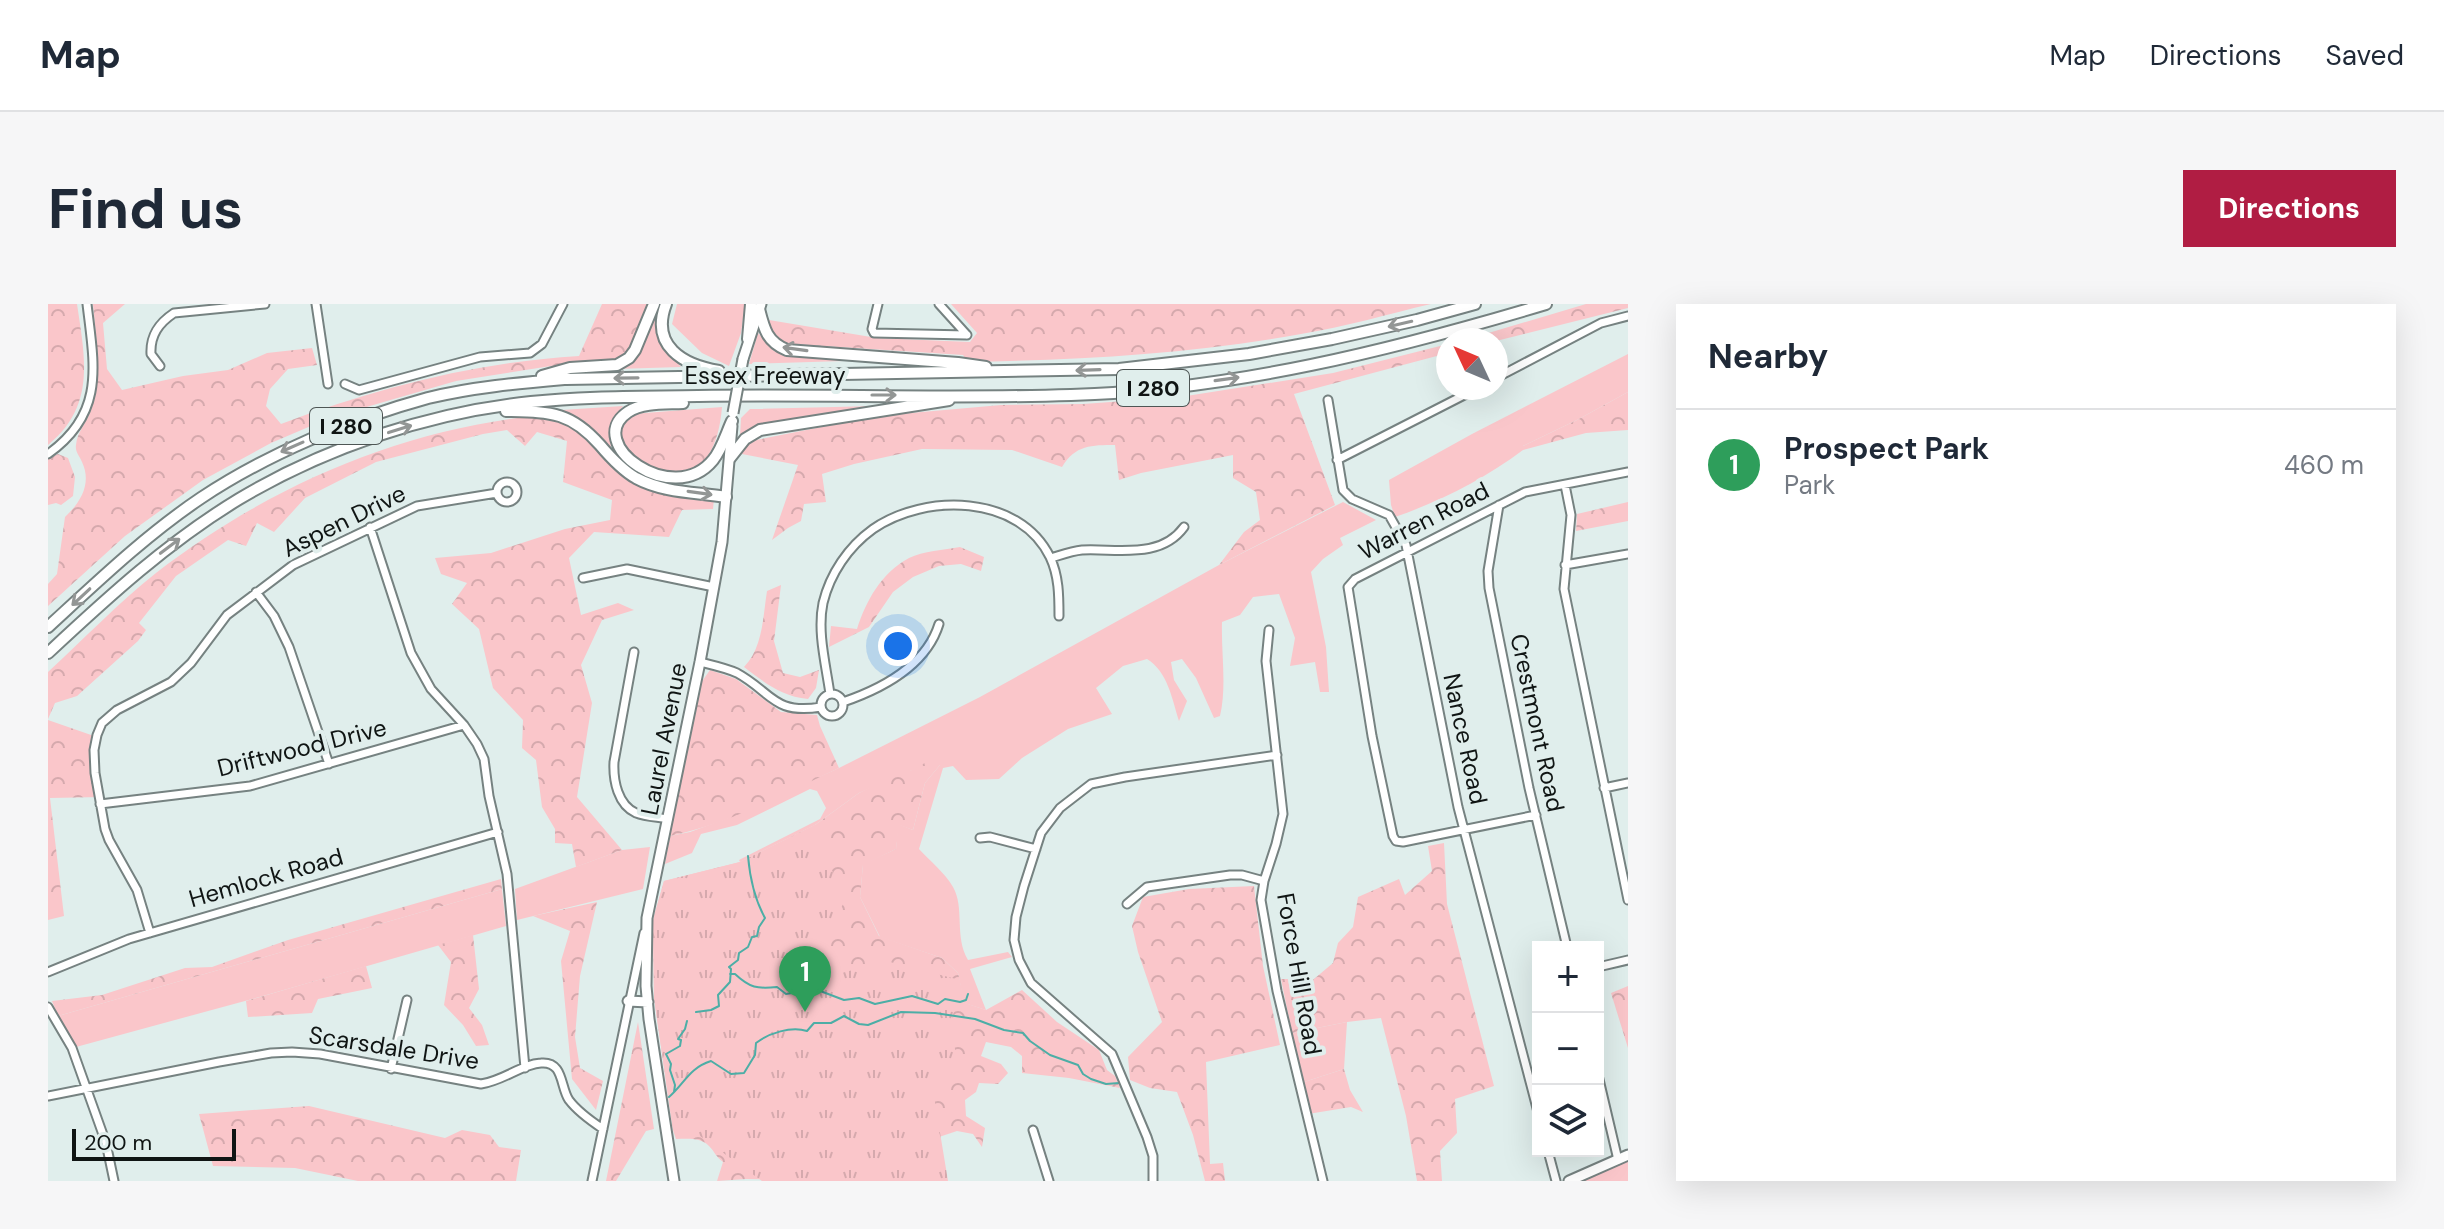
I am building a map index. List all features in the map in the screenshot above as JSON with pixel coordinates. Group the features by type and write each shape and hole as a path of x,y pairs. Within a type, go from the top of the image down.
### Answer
{"highway":[{"path":"524,382 570,368 617,365 629,358 654,304"},
{"path":"666,304 662,315 663,332 670,349 681,360 716,371 764,375"},
{"name":"Essex Freeway","path":"48,627 162,526 202,497 281,452 328,432 429,398 524,382 566,379 1119,369 1249,354 1332,339 1475,304"},
{"name":"Essex Freeway","path":"48,653 113,592 163,551 243,497 340,450 421,423 530,402 611,397 1074,395 1168,387 1355,357 1546,304"},
{"path":"757,306 770,340 787,350 958,363 1012,372"},
{"path":"748,339 757,306"},
{"path":"733,417 712,461 679,479 646,471 625,455 616,439 619,422 629,411 640,407 780,394"},
{"path":"730,458 745,439 760,430 983,395"},
{"path":"480,410 544,412 564,417 575,421 616,463 638,479 666,490 726,497"}],"main road":[{"name":"Laurel Avenue","path":"647,918 722,542 733,417 748,339"},
{"path":"647,918 648,1002 674,1181"},
{"path":"628,1001 648,1002"},
{"path":"1569,1181 1623,1158"}],"street":[{"path":"48,454 71,435 92,391 94,370 87,304"},
{"path":"160,366 151,354 151,345 157,328 174,313 265,304"},
{"path":"316,304 328,384"},
{"path":"345,384 359,390 480,357 530,353 542,344 563,304"},
{"path":"878,304 872,329 874,333 967,335 939,304"},
{"path":"1508,372 1601,323 1628,316"},
{"name":"Nance Road","path":"1328,400 1343,490 1352,499 1389,515 1407,552 1464,831 1532,1089"},
{"path":"1337,460 1454,400"},
{"name":"Warren Road","path":"1464,831 1403,842 1396,841 1393,836 1348,587 1355,579 1525,492 1628,472"},
{"path":"1565,485 1571,515 1564,589 1628,900"},
{"name":"Aspen Drive","path":"150,933 137,890 109,840 100,804 94,750 102,723 117,710 178,676 227,615 293,565 417,506 497,493"},
{"name":"Crestmont Road","path":"1499,505 1488,571 1489,588 1566,941"},
{"path":"830,694 821,632 821,615 827,590 845,556 863,537 907,513 932,508 992,509 1025,526 1051,558 1058,583 1059,616"},
{"path":"370,527 420,673 464,725 484,759 512,909 525,1068 543,1062 556,1068 570,1101 603,1129"},
{"path":"1051,558 1075,551 1145,549 1168,542 1184,527"},
{"path":"1565,565 1628,554"},
{"path":"583,578 627,569 714,587"},
{"path":"256,592 274,616 285,638 329,764"},
{"path":"843,702 888,684 929,646 939,624"},
{"name":"Force Hill Road","path":"1269,630 1266,661 1283,814 1261,900 1277,991 1323,1181"},
{"path":"634,652 614,762 614,779 624,802 634,812 668,819"},
{"path":"700,662 735,672 770,699 787,707 821,707"},
{"path":"821,707 827,715 834,716 841,711 843,702 840,697 830,694"},
{"path":"821,707 823,699 830,694"},
{"name":"Driftwood Drive","path":"100,804 250,786 464,725"},
{"path":"1153,1181 1153,1156 1147,1137 1112,1054 1031,983 1019,960 1014,940 1016,917 1041,833 1060,808 1091,784 1277,755"},
{"path":"1604,788 1628,783"},
{"path":"1464,831 1536,815"},
{"name":"Hemlock Road","path":"48,972 74,964 129,939 498,832"},
{"path":"980,838 990,837 1036,849"},
{"path":"1127,904 1147,887 1230,875 1264,881"},
{"name":"Laurel Avenue","path":"592,1181 647,918"},
{"path":"1604,966 1628,960"},
{"path":"391,1069 407,1000"},
{"path":"48,1007 72,1048 106,1143 114,1181"},
{"name":"Scarsdale Drive","path":"48,1096 271,1053 320,1054 481,1084 503,1079 525,1068"},
{"path":"1601,1085 1623,1158"},
{"path":"1033,1130 1049,1181"},
{"path":"1550,1157 1556,1181"}],"green space":[{"path":"48,304 77,304 84,380 74,414 48,445"},
{"path":"93,304 125,304 103,323 107,369 122,390 183,376 228,370 267,353 312,348 317,365 288,369 270,389 266,406 281,424 353,399 427,379 503,364 579,356 602,304 655,304 633,346 612,363 551,366 456,381 332,417 271,443 203,480 125,536 48,606 48,584 57,574 65,517 80,499 85,485 85,470 76,447 91,410 97,384"},
{"path":"677,304 745,304 741,333 729,366 702,353 672,324"},
{"path":"951,304 1431,304 1317,331 1218,347 1094,358 1010,361 968,362 963,355 777,343 767,326 769,320 877,338 970,342 977,333"},
{"path":"1586,304 1628,304 1628,308 1508,338 1508,328 1505,328"},
{"path":"656,309 663,346 681,367 616,369 644,344"},
{"path":"758,333 774,351 844,361 749,364"},
{"path":"1436,347 1436,356 1294,394 1335,505 1219,565 1244,532 1260,520 1256,492 1233,478 1233,455 1119,480 1115,445 1078,450 1062,467 1012,450 922,449 822,474 826,502 804,504 801,521 772,540 798,465 742,454 746,442 877,416 1001,405 1083,404 1180,397 1333,373"},
{"path":"1628,354 1628,392 1523,446 1523,450 1508,461 1462,488 1395,517 1389,480"},
{"path":"1628,392 1628,430 1586,433 1523,450 1523,446"},
{"path":"623,406 610,424 611,450 584,421 562,410"},
{"path":"876,406 760,426 740,437 741,418 750,409"},
{"path":"722,407 715,443 708,456 687,472 673,474 657,469 633,454 621,439 622,426 632,414"},
{"path":"534,416 577,427 620,473 652,492 714,498 713,509 682,510 669,537 594,532 569,558 581,615 618,603 634,610 602,620 581,665 592,703 577,797 622,850 576,867 572,844 555,843 555,829 542,807 536,760 522,748 523,720 493,688 479,629 452,604 467,583 441,574 435,558 491,553 565,529 610,520 612,500 563,482 567,441 537,432 525,446 507,430 376,462 305,498 274,532 257,523 246,546 228,540 176,576 139,623 146,630 138,641 77,696 55,703 48,719 48,672 156,573 198,542 242,515 334,468 432,435"},
{"path":"58,454 68,458 75,477 73,496 61,505 48,505 48,459"},
{"path":"1343,502 1376,520 1340,538 1343,545 1311,572 1326,647 1329,692 1320,692 1315,662 1290,666 1295,638 1279,594 1253,597 1240,615 1222,622 1220,716 1214,718 1196,678 1182,659 1171,662 1174,680 1187,701 1179,721 1165,679 1147,659 1123,666 1096,688 1112,714 1068,729 1022,758 999,779 966,780 953,766 943,768 919,849 942,872 957,895 961,942 968,960 1008,952 1012,957 970,969 986,1010 964,1003 958,973 942,958 880,937 860,897 863,864 896,849 898,824 913,830 925,783 940,765 910,771 859,793 815,825 740,862 820,819 826,808 817,791 810,789 737,825 701,834 692,853 665,864 670,836 728,818 839,768 980,697 1219,565"},
{"path":"1628,502 1628,521 1576,531 1577,514"},
{"path":"960,547 984,557 981,571 961,564 939,566 913,577 893,592 869,627 829,647 831,626 857,629 876,589 899,564 921,554"},
{"path":"781,585 774,641 783,673 800,677 819,670 816,688 808,699 781,692 744,667 759,641 767,591"},
{"path":"710,670 736,679 781,712 817,715 839,768 735,816 670,836 698,687"},
{"path":"48,720 94,736 102,797 50,798 64,916 48,920"},
{"path":"936,757 940,765 925,783 913,830 899,825 896,849 863,865 860,897 879,936 942,958 958,973 965,1003 986,1010 1022,990 1057,1022 1099,1050 1107,1070 1115,1076 1120,1088 1022,1073 1022,1056 1011,1047 986,1042 981,1056 1001,1064 1008,1073 998,1084 979,1083 976,1092 965,1100 966,1116 985,1128 982,1147 973,1134 957,1131 939,1137 944,1181 717,1181 723,1162 702,1141 676,1139 673,1130 654,998 653,920 664,881 740,862 815,825 859,793"},
{"path":"815,825 844,902 805,983 886,961 960,980 951,1026 959,1072 931,1078 948,1181 762,1181 689,1128 673,1130 654,998 653,920 664,881 740,862"},
{"path":"1444,843 1447,904 1494,1086 1455,1099 1457,1133 1440,1151 1442,1181 1417,1181 1406,1116 1381,1018 1292,1033 1281,979 1314,979 1333,963 1338,943 1353,927 1358,897 1399,879 1405,895 1432,871 1428,846"},
{"path":"650,847 643,889 517,920 515,889 622,850"},
{"path":"501,879 502,889 58,1016 52,1001 102,995 185,968 212,967 288,940"},
{"path":"1254,886 1263,966 1280,1045 1206,1062 1210,1164 1223,1163 1225,1181 1205,1181 1177,1092 1150,1088 1130,1080 1128,1057 1162,1022 1132,926 1143,897 1189,889"},
{"path":"502,889 506,926 263,996 76,1047 58,1016"},
{"path":"597,902 580,976 575,1037 580,1068 603,1081 596,1110 572,1079 561,961 570,931 533,916"},
{"path":"473,935 479,989 469,1008 482,1025 489,1045 476,1046 463,1025 444,1005 451,962 438,945"},
{"path":"366,966 372,988 318,999 312,1013 248,1017 246,1001"},
{"path":"1628,986 1628,1048 1611,993"},
{"path":"638,1022 654,1129 646,1131 616,1181 606,1181"},
{"path":"1347,1022 1344,1069 1301,1083 1292,1033"},
{"path":"1344,1069 1350,1090 1363,1112 1351,1107 1308,1114 1301,1083"},
{"path":"309,1106 445,1138 462,1130 490,1135 499,1147 521,1150 516,1181 358,1181 295,1168 213,1166 199,1114"},
{"path":"1628,1159 1628,1181 1581,1181"}],"waterway":[{"path":"696,1012 719,1006 718,995 730,982 729,967 748,947 752,937 757,936 765,918 758,904 748,856"},
{"path":"730,974 754,986 777,987 786,994 815,989 844,1000 859,998 875,1004 912,996 938,1004 945,999 960,1002 966,1000 968,994"},
{"path":"669,1097 692,1072 711,1061 731,1074 744,1073 755,1055 756,1043 774,1033 794,1029 807,1031 814,1023 831,1023 844,1016 868,1025 901,1012 975,1019 1004,1030 1023,1033 1050,1055 1078,1065 1083,1074 1091,1079 1106,1084 1119,1083"},
{"path":"674,1092 671,1064 666,1054 680,1046 681,1040 678,1039 687,1021"}],"place":[{"name":"Prospect Park","path":"805,1012"}]}
